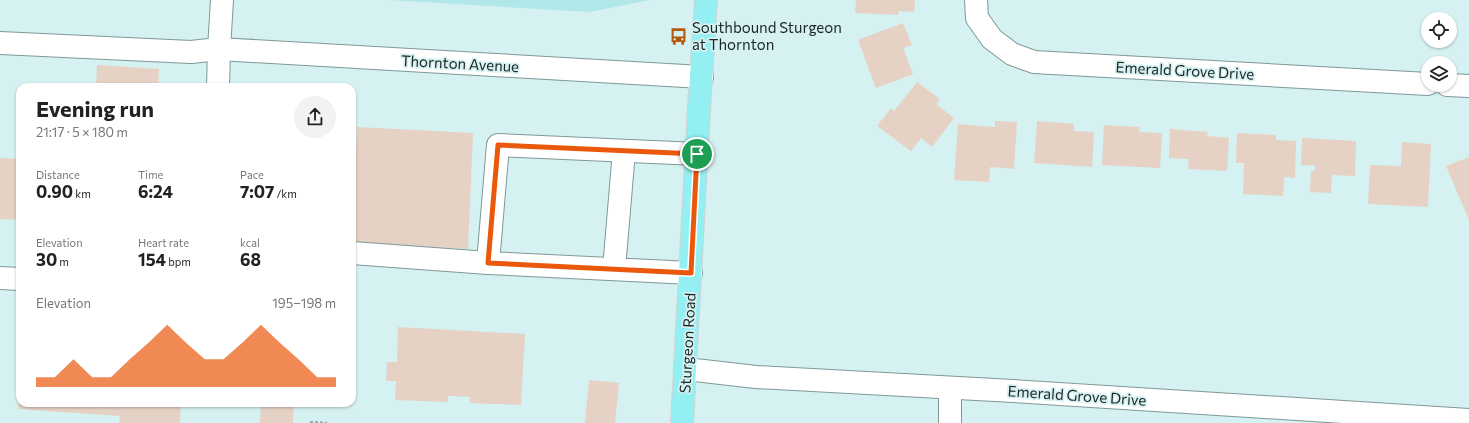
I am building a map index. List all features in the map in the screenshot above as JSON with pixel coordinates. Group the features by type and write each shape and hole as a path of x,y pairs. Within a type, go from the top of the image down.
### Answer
{"main road":[{"name":"Sturgeon Road","path":"682,423 706,0"}],"street":[{"path":"218,83 222,0"},
{"name":"Emerald Grove Drive","path":"976,0 977,18 992,39 1012,54 1034,62 1421,84"},
{"name":"Thornton Avenue","path":"0,42 191,52 219,49 702,77"},
{"path":"1457,85 1469,86"},
{"path":"488,263 498,145 697,154"},
{"path":"614,269 624,151"},
{"path":"356,253 488,263 691,273"},
{"path":"0,278 16,279"},
{"name":"Emerald Grove Drive","path":"686,369 756,377 1469,420"},
{"path":"950,388 950,423"}],"path":[{"path":"310,422 327,423"}],"shaded area":[{"path":"389,0 650,0 589,12"}],"building":[{"path":"856,0 915,0 914,12 899,11 898,15 855,13"},
{"path":"903,23 912,45 903,48 913,74 876,88 858,40"},
{"path":"97,65 159,69 158,83 96,83"},
{"path":"917,82 940,99 936,104 954,118 932,147 921,138 911,151 877,126 891,108 894,111"},
{"path":"995,121 1017,122 1014,169 990,167 989,182 954,180 958,124 995,127"},
{"path":"1037,121 1074,124 1074,131 1094,132 1092,167 1034,163"},
{"path":"1104,125 1140,127 1139,132 1162,133 1160,168 1102,165"},
{"path":"357,127 473,133 468,249 356,243"},
{"path":"1170,129 1208,132 1207,136 1229,138 1227,171 1188,169 1189,159 1169,158"},
{"path":"1237,133 1276,135 1276,140 1296,141 1295,178 1284,177 1283,196 1243,194 1244,163 1236,163"},
{"path":"1302,138 1356,141 1355,176 1332,175 1331,193 1310,192 1311,171 1315,171 1315,166 1301,165"},
{"path":"1402,142 1431,144 1428,207 1368,204 1370,165 1401,166"},
{"path":"1469,157 1469,220 1446,166"},
{"path":"0,158 16,159 16,220 0,219"},
{"path":"398,327 525,334 521,405 470,403 470,397 448,396 448,402 395,400 396,381 386,381 387,362 397,362"},
{"path":"589,380 619,383 615,423 585,423"},
{"path":"18,407 181,407 180,423 119,423 120,416 18,409"},
{"path":"261,407 294,407 293,423 260,423"}],"place":[{"name":"Southbound Sturgeon at Thornton","path":"679,36"}],"route":[{"path":"498,145 697,154 691,273 655,270 488,263 498,145"}]}
